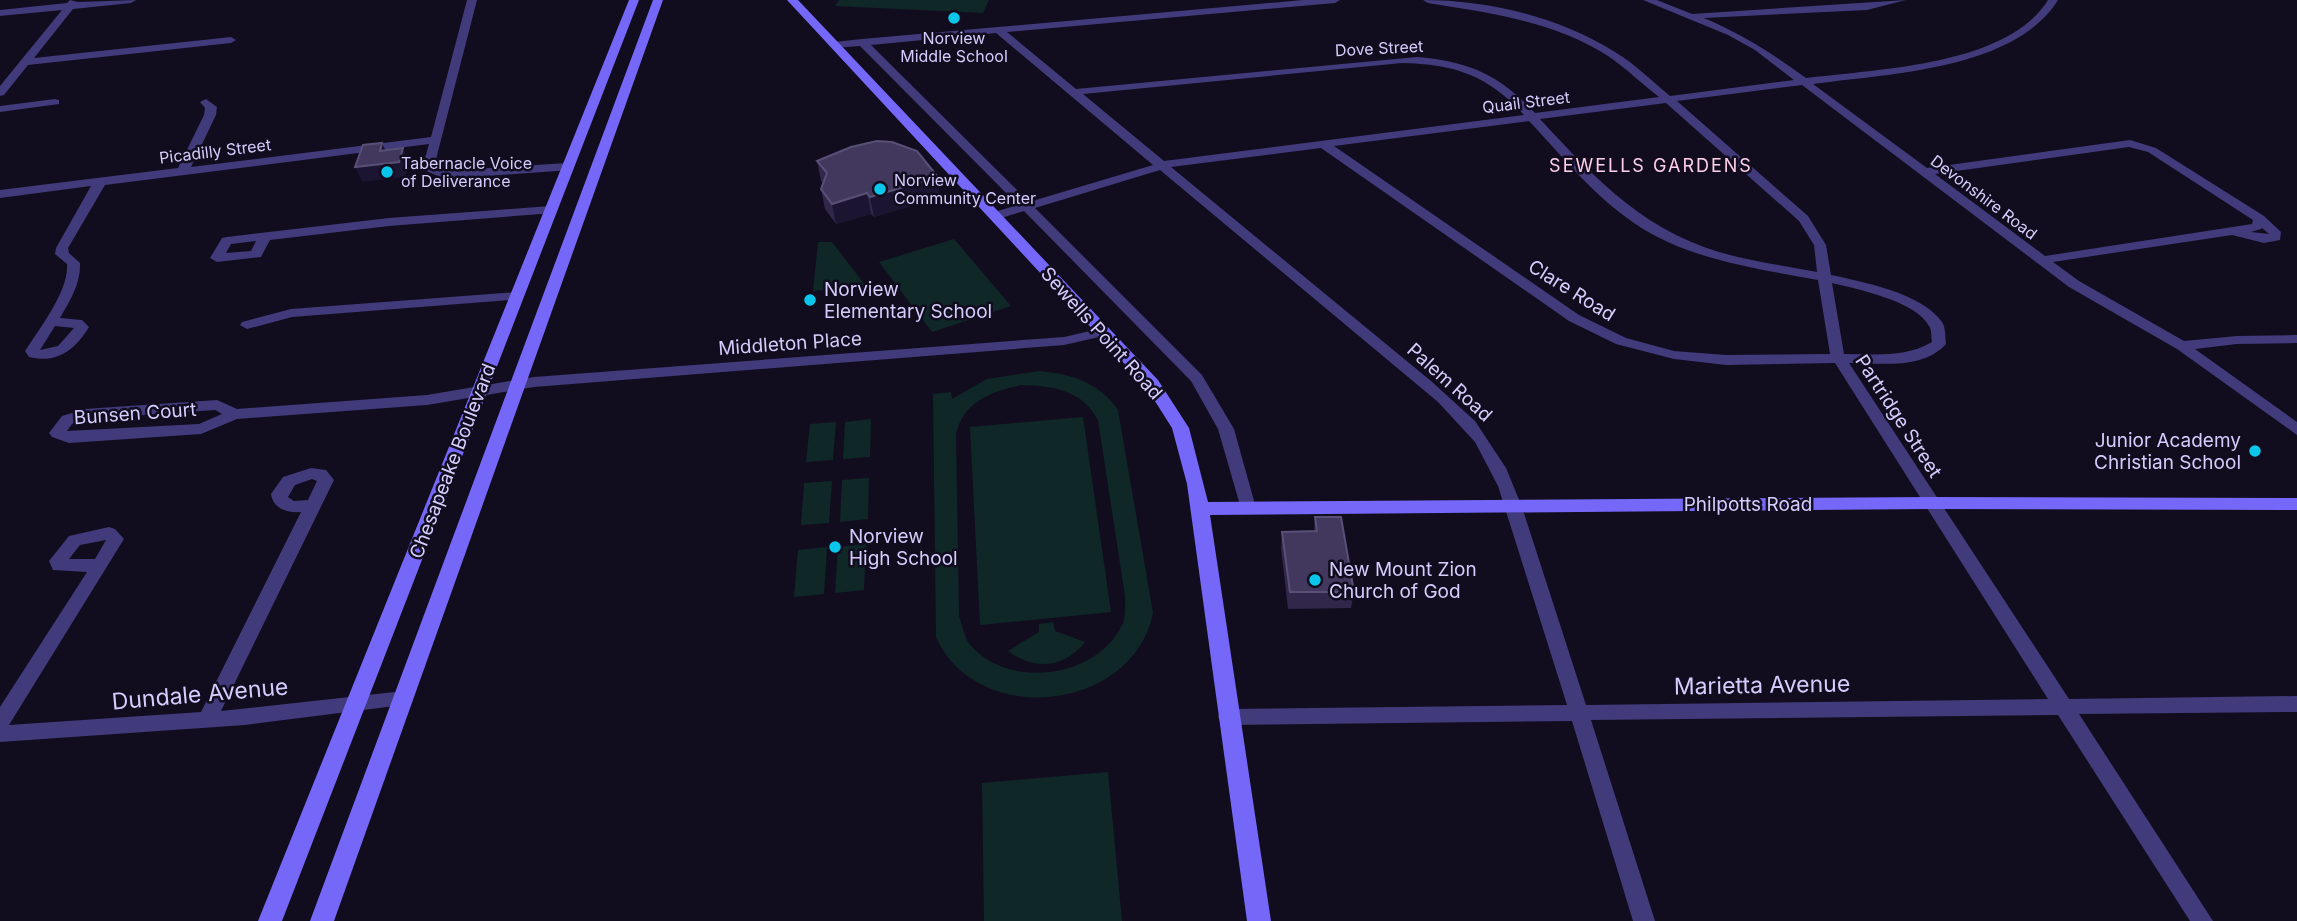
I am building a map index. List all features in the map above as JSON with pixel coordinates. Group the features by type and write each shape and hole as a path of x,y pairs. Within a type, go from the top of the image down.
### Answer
{"main road":[{"name":"Chesapeake Boulevard","path":"270,921 634,0"},
{"name":"Chesapeake Boulevard","path":"322,921 658,0"},
{"name":"Sewells Point Road","path":"792,0 1152,384 1170,410 1189,452 1199,509 1227,717 1259,921"},
{"name":"Philpotts Road","path":"1199,509 1931,503 2297,504"}],"street":[{"path":"0,13 72,3 131,0"},
{"path":"472,0 428,169 444,175 567,167"},
{"path":"834,45 1335,0"},
{"name":"Partridge Street","path":"1428,0 1511,13 1573,34 1629,66 1804,219 1820,245 1834,345 1839,359 2202,921"},
{"name":"Devonshire Road","path":"1648,0 1753,44 2042,260 2094,296 2182,346 2297,430"},
{"path":"1690,16 1867,7 1901,0"},
{"name":"Quail Street","path":"995,216 1163,165 1907,69 1970,53 2029,29 2048,13 2052,2"},
{"path":"0,93 72,3"},
{"name":"Palem Road","path":"998,30 1458,411 1488,444 1499,464 1514,507 1644,921"},
{"path":"25,62 231,40"},
{"name":"Sewells Point Road","path":"862,42 1196,378 1226,429 1248,509"},
{"name":"Dove Street","path":"1074,92 1416,60 1451,64 1488,77 1509,92 1622,208 1655,230 1718,256 1826,279"},
{"path":"0,109 55,102"},
{"path":"183,171 210,115 211,107 206,102"},
{"name":"Clare Road","path":"1323,144 1564,311 1601,333 1647,349 1697,358 1839,359 1921,355 1933,349 1941,337 1932,317 1910,302 1880,290 1826,279"},
{"path":"1925,172 2130,144 2151,150 2260,219 2275,232 2274,237 2264,239 2231,231"},
{"name":"Picadilly Street","path":"0,194 183,171 433,146"},
{"path":"49,322 74,278 73,263 62,254 62,248 100,182"},
{"path":"265,237 389,222 550,210"},
{"path":"2042,260 2231,231 2257,226 2260,219"},
{"path":"247,325 291,313 517,296"},
{"name":"Middleton Place","path":"479,390 518,384 1064,341 1103,332"},
{"path":"2182,346 2237,340 2297,339"},
{"name":"Bunsen Court","path":"235,414 217,405 85,414 67,420 57,433 69,438 201,429 235,414 427,400 479,390"},
{"path":"207,720 313,505"},
{"path":"0,723 100,565"},
{"name":"Dundale Avenue","path":"0,734 207,720 404,699"},
{"name":"Marietta Avenue","path":"1227,717 2297,704"}],"green space":[{"path":"839,0 989,0 983,13 835,6"},
{"path":"954,239 1011,306 932,332 879,262"},
{"path":"818,242 832,242 865,285 813,291"},
{"path":"1039,371 1062,374 1093,386 1118,410 1153,613 1140,646 1116,671 1086,688 1052,697 1017,696 984,686 956,666 936,637 933,394 951,392 952,399 987,379","holes":["1021,385 1056,389 1075,396 1084,402 1098,420 1125,596 1124,620 1111,642 1094,656 1073,667 1050,672 1004,668 984,658 968,642 959,616 956,434 965,413 980,400"]},
{"path":"1083,417 1111,612 980,625 970,427"},
{"path":"871,419 870,457 843,459 845,422"},
{"path":"836,422 833,460 806,462 810,424"},
{"path":"869,478 868,519 840,522 842,480"},
{"path":"832,481 829,523 801,525 804,483"},
{"path":"866,544 864,590 835,593 838,547"},
{"path":"827,547 824,594 794,597 798,550"},
{"path":"1053,622 1055,631 1085,642 1068,657 1048,664 1028,662 1008,651 1039,632 1039,624"},
{"path":"1108,772 1122,921 984,921 982,783"}],"building":[{"path":"877,141 892,142 917,151 938,177 870,197 867,193 832,204 821,189 827,173 817,161 851,147"},
{"path":"382,143 380,151 403,148 399,162 355,167 363,145"},
{"name":"New Mount Zion Church of God","path":"1315,517 1341,517 1354,592 1290,592 1282,532 1317,531"}],"place":[{"name":"Norview Middle School","path":"954,18"},
{"name":"Tabernacle Voice of Deliverance","path":"387,172"},
{"name":"Norview Community Center","path":"880,189"},
{"name":"Norview Elementary School","path":"810,300"},
{"name":"Junior Academy Christian School","path":"2255,451"},
{"name":"Norview High School","path":"835,547"},
{"name":"New Mount Zion Church of God","path":"1315,580"}],"district":[{"name":"SEWELLS GARDENS","path":"1651,166"}]}
